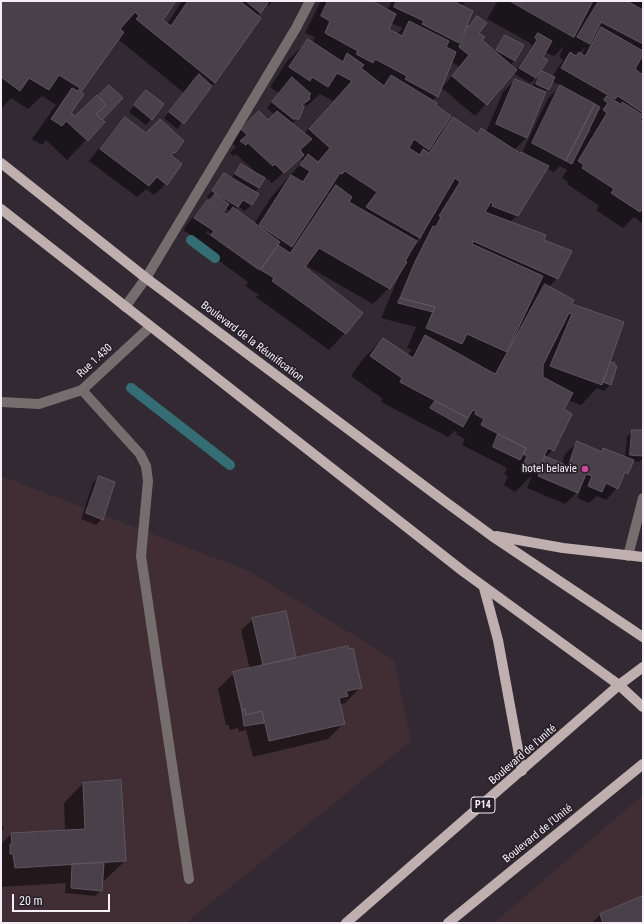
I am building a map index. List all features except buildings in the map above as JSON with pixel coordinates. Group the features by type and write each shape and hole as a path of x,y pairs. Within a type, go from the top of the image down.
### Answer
{"main road":[{"name":"Boulevard de la Réunification","path":"1,163 146,278 492,536 643,637"},
{"path":"1,210 484,588 619,685 643,707"},
{"path":"492,536 563,548 643,557"},
{"path":"484,588 498,640 522,771"},
{"name":"Boulevard de l'unité","path":"346,923 619,685 643,667"},
{"name":"Boulevard de l'Unité","path":"448,923 643,764"}],"street":[{"path":"125,306 146,278 296,28 310,1"},
{"name":"Rue 1.430","path":"1,402 39,404 82,390 150,327"},
{"path":"82,390 140,454 146,466 148,481 141,556 189,879"},
{"path":"628,556 643,498"}],"shaded area":[{"path":"1,476 249,571 394,660 411,741 186,923 1,923"},
{"path":"643,795 643,923 494,923"}],"waterway":[{"path":"191,240 215,258"},
{"path":"131,388 230,465"}],"place":[{"name":"hotel belavie","path":"585,469"}]}
